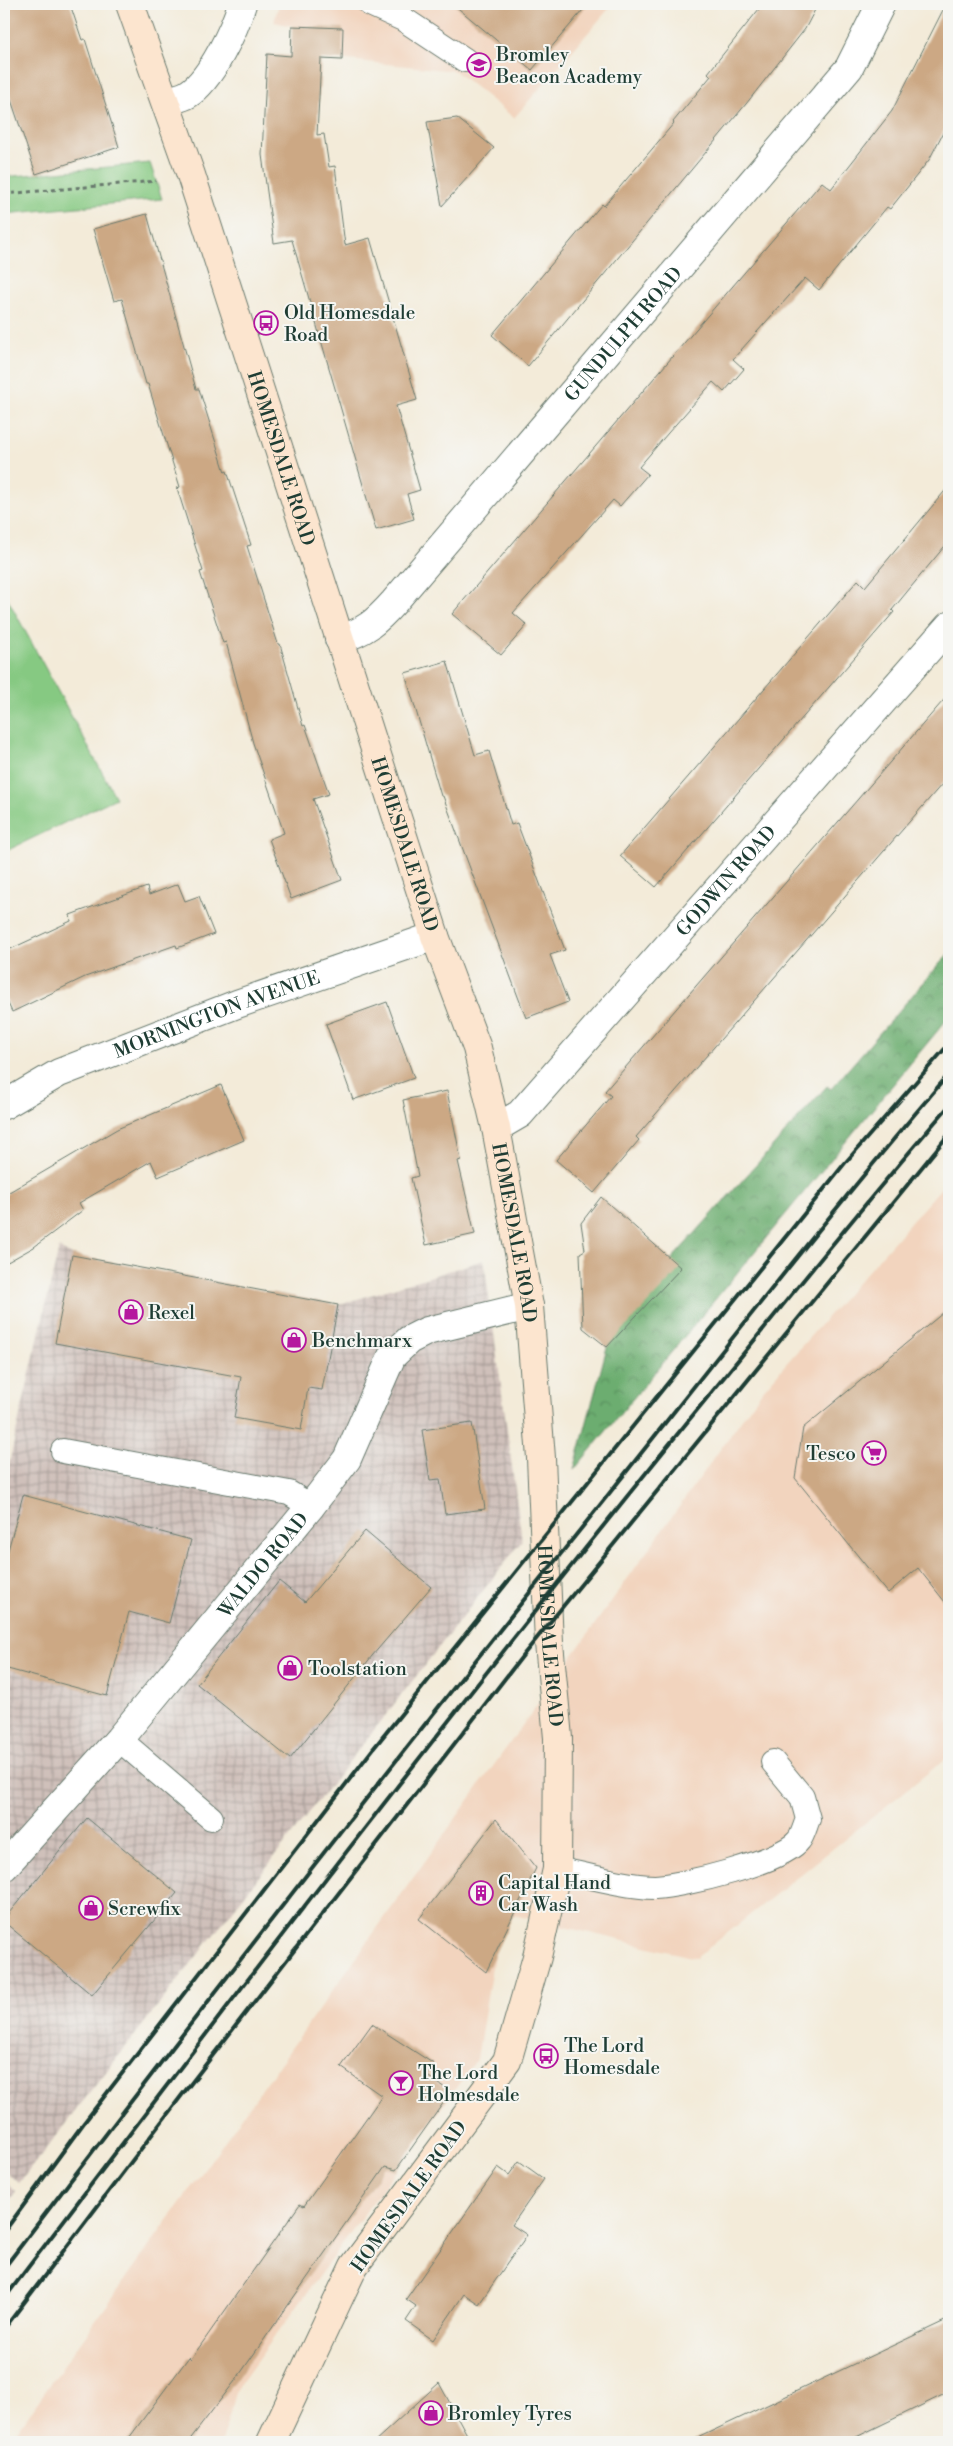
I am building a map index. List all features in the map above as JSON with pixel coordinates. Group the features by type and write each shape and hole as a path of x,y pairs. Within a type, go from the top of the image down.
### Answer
{"main road":[{"name":"HOMESDALE ROAD","path":"130,4 191,175 435,936 477,1048 496,1128 530,1306 541,1458 549,1643 558,1738 557,1868 538,1957 507,2061 354,2266 272,2442"}],"street":[{"path":"166,102 189,94 204,77 225,47 242,4"},
{"name":"GUNDULPH ROAD","path":"339,639 359,634 378,619 432,557 849,68 881,4"},
{"name":"GODWIN ROAD","path":"496,1128 520,1114 949,626"},
{"name":"MORNINGTON AVENUE","path":"4,1105 59,1073 237,1004 435,936"},
{"name":"WALDO ROAD","path":"4,1867 119,1739 311,1506 346,1458 392,1356 409,1340 427,1331 530,1306"}],"lane":[{"path":"370,4 403,19 466,60"},
{"path":"63,1451 290,1493 311,1506"},
{"path":"119,1739 211,1818"},
{"path":"557,1868 595,1878 655,1887 712,1878 779,1854 799,1841 808,1819 802,1797 773,1762"}],"path":[{"path":"4,194 147,182 191,175"}],"shaded area":[{"name":"Bromley Beacon Academy","path":"279,4 613,4 514,118 455,71 337,59 343,28 292,26 274,22"},
{"path":"949,1179 949,1756 696,1958 501,1912 477,2059 238,2387 221,2442 9,2442 762,1391"},
{"path":"59,1248 72,1255 338,1305 484,1260 522,1541 19,2183 4,2171 4,1485"},
{"path":"4,2181 16,2191 4,2208"}],"green space":[{"path":"150,163 162,199 4,214 4,177"},
{"path":"4,592 116,798 4,852"},
{"path":"949,953 949,1017 574,1470 607,1347 670,1261 827,1086 831,1089"}],"building":[{"path":"4,4 70,4 82,40 85,39 119,147 36,174 4,79"},
{"path":"453,4 588,4 532,70"},
{"path":"763,4 818,4 805,29 746,104 528,366 492,335 602,204 604,206 674,123 711,76 708,73"},
{"path":"946,4 949,4 949,121 929,160 890,209 887,207 819,290 805,278 733,359 744,369 724,392 713,382 668,433 639,467 648,474 620,506 613,500 513,613 527,625 501,655 452,614 822,182 831,189 892,111"},
{"path":"292,26 343,28 342,60 321,59 317,135 324,134 329,167 335,166 345,245 370,238 417,400 396,406 420,490 407,494 414,519 376,530 292,240 274,243 262,155 267,54 291,56"},
{"path":"457,118 494,148 442,206 427,122"},
{"path":"147,214 196,389 199,389 225,472 227,471 251,545 247,546 278,644 280,644 303,726 305,725 329,794 313,799 342,880 291,899 269,839 284,833 253,743 226,642 223,643 200,572 203,571 177,488 180,487 148,384 146,384 122,299 114,301 93,229"},
{"path":"949,486 949,541 892,610 894,612 656,887 620,856 858,580 865,587"},
{"path":"447,661 475,755 489,751 511,825 517,823 565,950 550,955 568,1002 526,1018 443,796 441,796 405,673"},
{"path":"949,694 949,776 636,1137 639,1140 594,1193 556,1160 611,1096 605,1091"},
{"path":"178,884 185,901 199,896 214,934 177,948 176,945 85,977 12,1012 4,995 4,952 71,921 70,915 147,887 149,895"},
{"path":"387,1002 414,1078 353,1100 326,1024"},
{"path":"221,1085 244,1140 158,1177 151,1161 79,1203 83,1210 34,1247 4,1264 4,1195 117,1129"},
{"path":"447,1091 461,1160 458,1161 475,1234 426,1245 411,1178 418,1176 403,1100"},
{"path":"601,1197 681,1268 607,1347 583,1328 580,1253 585,1250 581,1223"},
{"path":"72,1255 338,1305 322,1390 308,1388 301,1430 234,1418 241,1377 55,1343"},
{"name":"Tesco","path":"949,1308 949,1607 918,1568 888,1593 795,1478 803,1428"},
{"path":"472,1423 485,1509 445,1514 440,1479 430,1480 422,1430"},
{"path":"23,1495 191,1540 169,1623 129,1612 107,1696 4,1668 4,1565"},
{"path":"365,1531 431,1587 372,1656 290,1759 197,1684 279,1581 305,1602"},
{"path":"87,1818 177,1893 92,1995 4,1922 4,1919"},
{"name":"Capital Hand Car Wash","path":"496,1819 536,1868 486,1972 419,1919"},
{"path":"372,2024 434,2064 426,2075 451,2092 396,2170 385,2167 235,2381 188,2442 126,2442 189,2357 191,2359 300,2204 304,2206 382,2096 341,2067"},
{"path":"519,2161 544,2179 512,2225 527,2235 479,2304 464,2294 433,2340 406,2321 416,2306 406,2299 498,2167 509,2175"},
{"path":"949,2319 949,2392 846,2442 689,2442"},
{"name":"Bromley Tyres","path":"439,2383 471,2442 374,2442"}],"railway":[{"path":"4,2232 83,2124 373,1749 845,1163 949,1044"},
{"path":"4,2268 366,1799 811,1240 949,1074"},
{"path":"4,2299 269,1952 537,1608 833,1243 949,1106"},
{"path":"4,2329 182,2095 524,1654 949,1134"}],"place":[{"name":"Bromley Beacon Academy","path":"479,65"},
{"name":"Old Homesdale Road","path":"266,323"},
{"name":"Rexel","path":"131,1312"},
{"name":"Benchmarx","path":"294,1340"},
{"name":"Tesco","path":"874,1453"},
{"name":"Toolstation","path":"290,1668"},
{"name":"Capital Hand Car Wash","path":"481,1893"},
{"name":"Screwfix","path":"91,1908"},
{"name":"The Lord Homesdale","path":"546,2056"},
{"name":"The Lord Holmesdale","path":"401,2083"},
{"name":"Bromley Tyres","path":"431,2413"}]}
